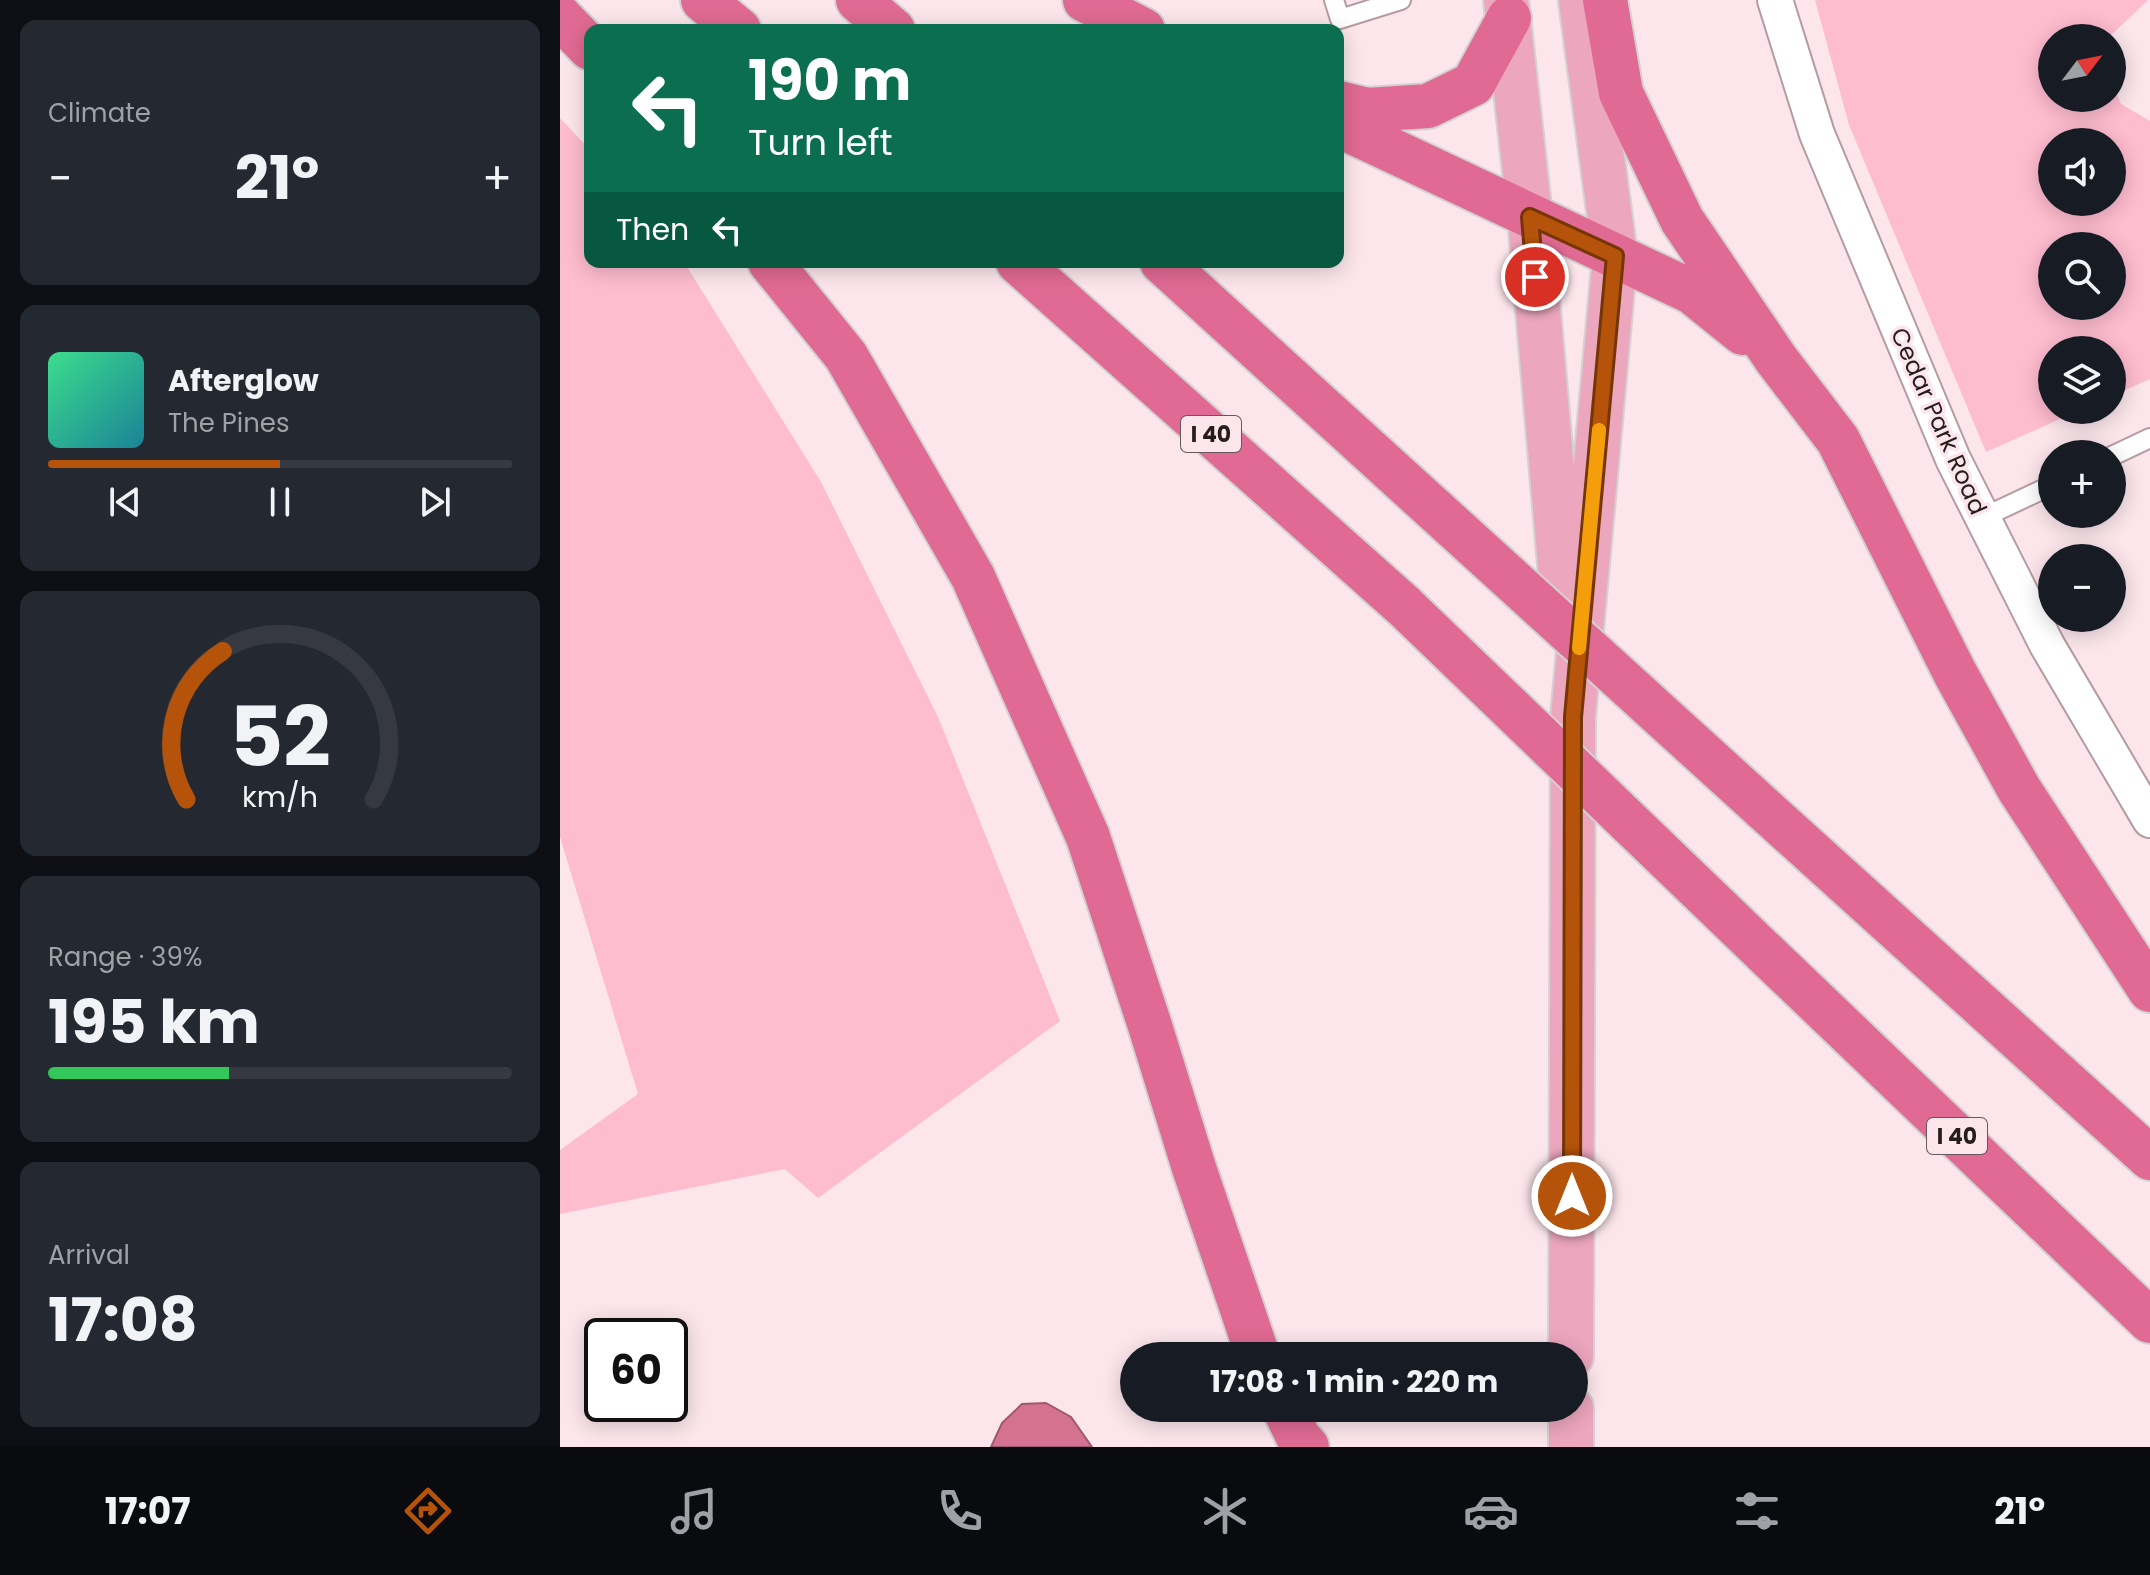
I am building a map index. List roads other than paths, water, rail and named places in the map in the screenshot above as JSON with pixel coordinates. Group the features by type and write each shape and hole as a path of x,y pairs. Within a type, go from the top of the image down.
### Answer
{"highway":[{"path":"703,0 732,24"},
{"path":"858,0 886,24"},
{"path":"1085,0 1131,24"},
{"path":"1605,0 1621,93 1682,220 1776,359 1838,440 1948,659 2019,789 2150,990"},
{"path":"1344,104 1367,110 1428,106 1473,84 1507,9"},
{"path":"560,17 584,42"},
{"path":"1344,128 1692,292 1776,359"},
{"path":"775,268 846,356 973,577 1088,837 1253,1342"},
{"name":"I 40","path":"1025,268 1404,606 2150,1321"},
{"path":"1169,268 2150,1158"},
{"path":"1291,1422 1307,1447"}],"main road":[{"path":"1571,1342 1573,717 1615,256 1581,0"},
{"path":"1507,9 1530,217 1573,717"},
{"path":"1571,1422 1571,1447"}],"street":[{"name":"Cedar Park Road","path":"1775,0 1817,134 1953,459 2047,645 2150,820"}],"lane":[{"path":"1334,0 1340,19 1401,0"},
{"path":"2126,449 2150,438"},
{"path":"1982,518 2038,492"}]}
